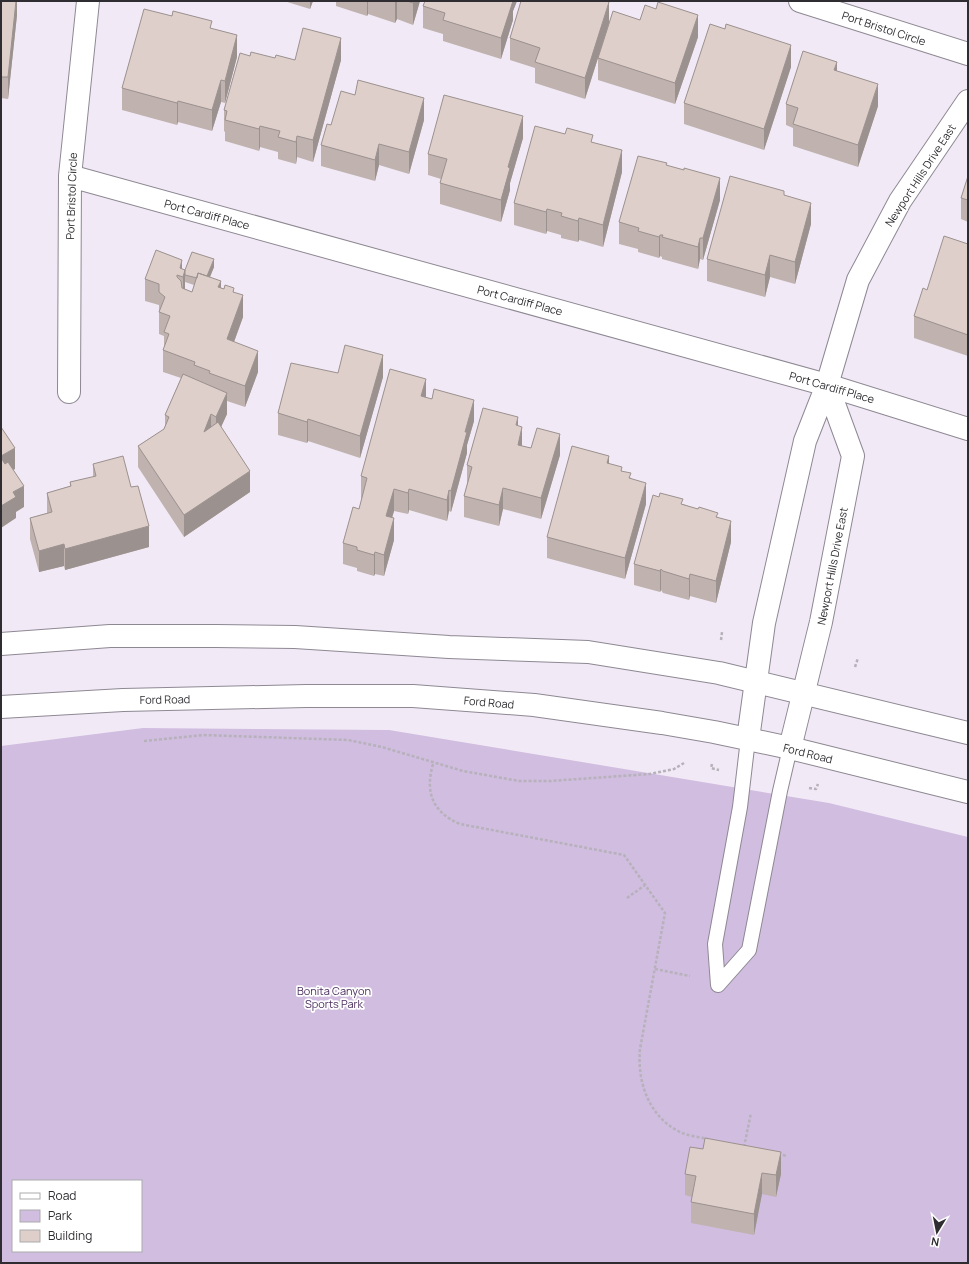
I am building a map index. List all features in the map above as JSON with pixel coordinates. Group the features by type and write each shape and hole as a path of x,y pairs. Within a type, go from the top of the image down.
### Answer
{"street":[{"name":"Port Bristol Circle","path":"69,392 70,176 88,1"},
{"name":"Port Bristol Circle","path":"800,1 968,54"},
{"name":"Newport Hills Drive East","path":"748,739 764,623 805,441 827,385 858,280 900,201 968,101"},
{"name":"Port Cardiff Place","path":"70,176 827,385 968,429"},
{"name":"Newport Hills Drive East","path":"790,748 821,622 853,456 827,385"},
{"path":"1,644 110,636 295,637 449,647 588,652 719,673 968,732"},
{"name":"Ford Road","path":"1,706 123,700 306,696 413,696 534,705 662,722 748,739 968,792"}],"lane":[{"path":"748,739 740,807 715,944 718,985 749,950 780,791 790,748"}],"path":[{"path":"721,640 722,632"},
{"path":"855,667 858,658"},
{"path":"144,741 203,735 348,740 382,748 433,764 519,781 550,781 662,773 674,769 684,763"},
{"path":"433,764 430,782 433,800 444,815 460,824 624,855 665,913 642,1033 638,1066 646,1096 666,1123 679,1132 715,1141"},
{"path":"712,764 711,768 719,770"},
{"path":"809,788 816,789 818,784"},
{"path":"627,898 645,885"},
{"path":"655,969 690,976"},
{"path":"743,1147 751,1113"},
{"path":"736,1146 751,1149"},
{"path":"772,1153 787,1156"}],"green space":[{"name":"Bonita Canyon Sports Park","path":"143,728 389,730 829,803 968,837 968,1263 1,1263 1,746"}],"building":[{"path":"1,1 16,1 8,77 1,77"},
{"path":"425,1 513,1 501,38 443,20 445,13 423,6"},
{"path":"521,1 609,2 585,78 535,62 540,48 510,38"},
{"path":"658,2 698,15 675,83 598,58 613,11 640,20 645,5 656,9"},
{"path":"144,9 172,16 173,11 212,21 210,28 237,35 225,81 221,80 212,110 178,101 177,103 122,88"},
{"path":"710,24 725,29 726,24 791,45 764,129 684,103"},
{"path":"303,28 341,38 313,140 297,136 296,142 278,137 280,131 260,126 259,129 225,120 227,111 224,110 240,53 250,56 251,52 275,58 276,55 295,60"},
{"path":"803,51 837,62 834,70 878,84 858,145 793,124 798,108 786,104"},
{"path":"358,80 424,98 409,152 379,144 375,160 321,145 327,124 331,125 341,91 355,95"},
{"path":"444,95 523,116 508,167 510,168 501,200 440,183 447,159 428,154"},
{"path":"535,126 565,134 567,128 593,135 591,142 622,150 603,225 579,218 578,221 561,216 562,213 547,209 546,212 514,203"},
{"path":"638,156 667,163 666,165 684,170 684,168 720,178 703,238 700,238 698,247 662,237 663,235 660,235 659,237 638,231 639,228 619,222"},
{"path":"730,176 784,191 784,195 811,203 795,262 770,255 765,275 707,259"},
{"path":"968,176 968,200 961,198"},
{"path":"944,236 968,244 968,335 914,316 923,288 927,290"},
{"path":"156,250 182,260 180,268 185,270 183,277 177,275 177,277 181,281 182,288 192,292 198,273 221,281 218,287 224,289 225,285 234,288 233,292 243,295 227,339 258,351 245,386 209,373 210,371 194,365 195,362 163,350 169,334 164,332 170,316 159,312 165,297 159,292 159,284 145,279"},
{"path":"192,252 214,259 207,276 198,273 197,278 185,275 185,270"},
{"path":"345,345 383,355 360,436 308,419 307,422 278,413 291,363 338,373"},
{"path":"390,369 426,379 421,396 432,399 434,389 474,400 465,432 467,432 451,491 449,490 447,500 409,489 408,493 394,489 386,516 394,518 384,555 375,552 374,555 357,550 357,547 343,543 353,507 359,509 367,478 361,476"},
{"path":"183,374 227,393 216,417 211,414 204,432 218,422 250,471 184,515 138,446 164,429 169,417 165,415"},
{"path":"483,408 518,417 516,425 522,427 518,445 531,448 537,428 560,434 541,498 503,488 499,505 464,496 472,467 467,465"},
{"path":"1,427 15,448 1,456"},
{"path":"572,446 609,456 607,463 622,467 621,471 631,473 629,478 646,483 625,558 547,537"},
{"path":"1,456 5,464 8,462 24,486 13,492 16,497 1,506"},
{"path":"123,456 131,487 138,486 149,526 65,549 64,544 39,551 30,518 52,512 47,493 71,486 70,482 96,476 93,464"},
{"path":"660,493 683,499 681,504 698,509 699,507 718,513 716,517 731,521 716,581 690,574 689,579 663,571 661,569 660,571 634,564 653,495 659,497"},
{"path":"705,1138 781,1152 776,1175 762,1173 754,1214 691,1202 696,1176 685,1174 690,1147 703,1149"}]}
